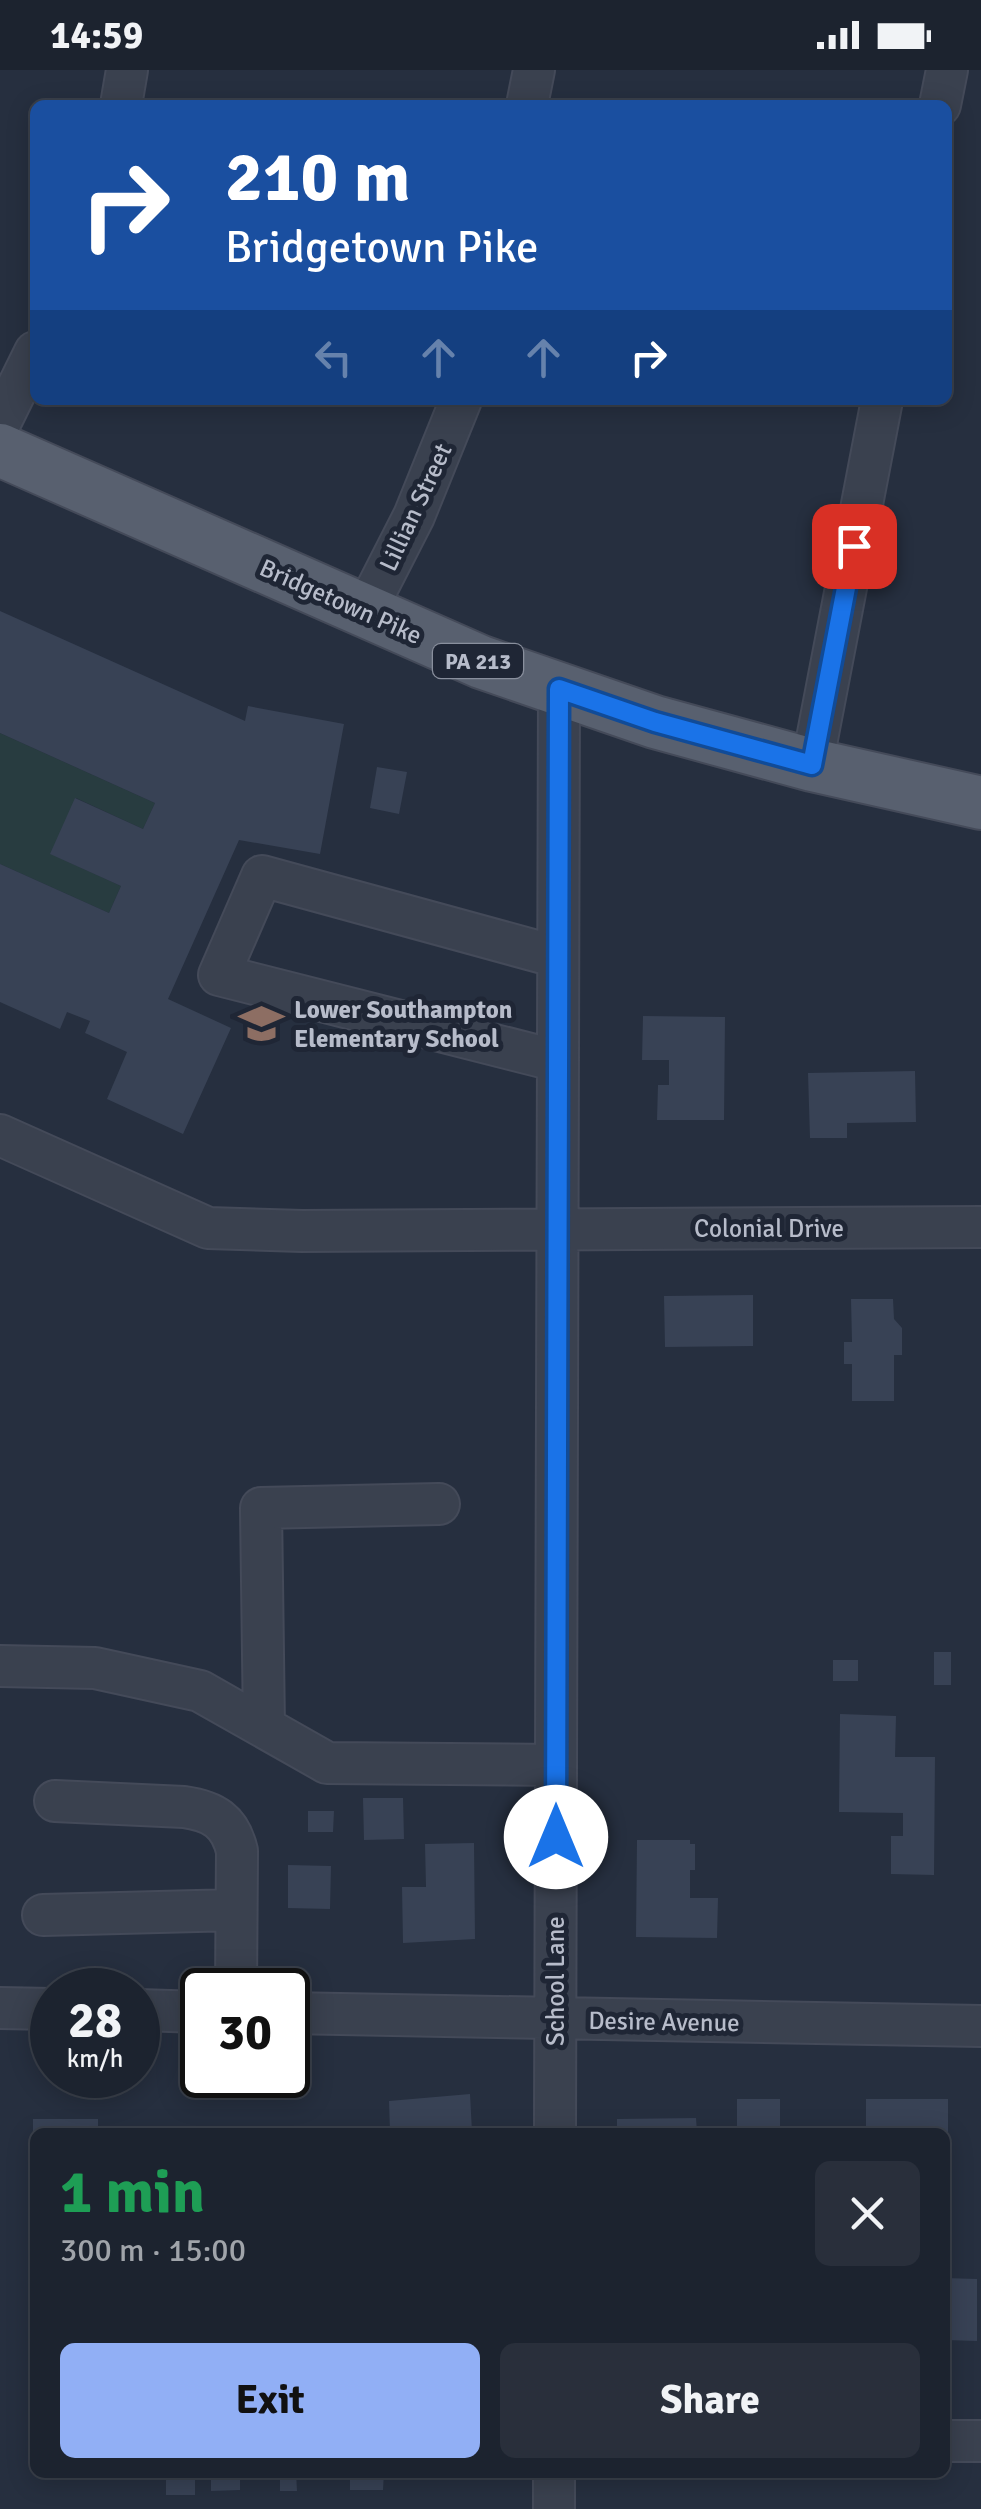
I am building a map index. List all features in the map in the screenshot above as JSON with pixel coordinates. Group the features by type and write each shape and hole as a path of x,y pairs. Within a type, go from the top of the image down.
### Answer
{"main road":[{"name":"Bridgetown Pike","path":"0,450 481,662 655,722 812,765 981,802"}],"street":[{"path":"122,100 127,70"},
{"path":"528,100 534,70"},
{"path":"941,100 947,70"},
{"path":"0,423 30,362"},
{"name":"Lillian Street","path":"365,612 414,516 459,405"},
{"path":"812,765 881,405"},
{"name":"School Lane","path":"555,2128 559,689"},
{"path":"558,957 262,876 220,975 558,1061"},
{"name":"Colonial Drive","path":"0,1135 208,1228 302,1231 981,1226"},
{"path":"264,1726 261,1508 439,1504"},
{"path":"0,1666 95,1668 200,1691 327,1763 556,1764"},
{"path":"55,1800 206,1810 224,1822 233,1834 236,1852 236,1968"},
{"path":"44,1915 236,1910"},
{"path":"0,2008 30,2008"},
{"name":"Desire Avenue","path":"310,2013 981,2026"},
{"path":"950,2441 981,2442"},
{"path":"554,2478 554,2509"}],"green space":[{"path":"0,733 155,803 143,829 76,798 51,854 121,886 109,913 0,864"}],"building":[{"path":"0,611 245,721 248,706 344,724 320,854 239,840 168,999 231,1028 183,1134 107,1099 127,1052 85,1033 90,1021 67,1012 60,1029 0,1002 0,864 109,913 121,886 50,854 75,798 143,829 155,803 0,733"},
{"path":"377,767 407,772 399,814 370,808"},
{"path":"643,1016 725,1017 724,1120 657,1120 658,1085 669,1085 669,1060 642,1060"},
{"path":"915,1071 916,1122 847,1123 847,1138 810,1138 808,1073"},
{"path":"753,1295 753,1346 665,1347 664,1296"},
{"path":"851,1299 893,1299 894,1319 902,1328 902,1355 894,1355 894,1401 852,1401 852,1364 844,1364 844,1342 852,1342"},
{"path":"934,1652 951,1652 951,1685 934,1685"},
{"path":"833,1660 858,1660 858,1681 833,1681"},
{"path":"840,1714 896,1716 895,1757 935,1757 934,1875 891,1874 891,1836 903,1836 903,1813 839,1812"},
{"path":"363,1798 403,1798 404,1839 364,1840"},
{"path":"308,1811 334,1811 333,1832 308,1832"},
{"path":"637,1840 690,1840 690,1844 695,1844 690,1898 718,1898 717,1938 636,1937"},
{"path":"474,1843 475,1939 403,1943 402,1887 426,1887 425,1844"},
{"path":"288,1865 331,1866 330,1909 288,1908"},
{"path":"470,2094 472,2128 390,2128 389,2101"},
{"path":"737,2099 780,2099 780,2128 737,2128"},
{"path":"866,2099 948,2099 948,2128 866,2128"},
{"path":"696,2118 697,2128 617,2128 617,2119"},
{"path":"33,2119 98,2119 98,2128 33,2128"},
{"path":"950,2278 977,2279 977,2341 950,2340"},
{"path":"166,2478 195,2478 195,2495 166,2495"},
{"path":"211,2478 240,2478 240,2490 211,2491"},
{"path":"280,2478 296,2478 297,2491 280,2491"},
{"path":"350,2478 384,2478 383,2490 350,2490"}],"place":[{"name":"Lower Southampton Elementary School","path":"261,1023"}],"route":[{"path":"556,1837 559,689 655,722 812,765 854,546"}]}
